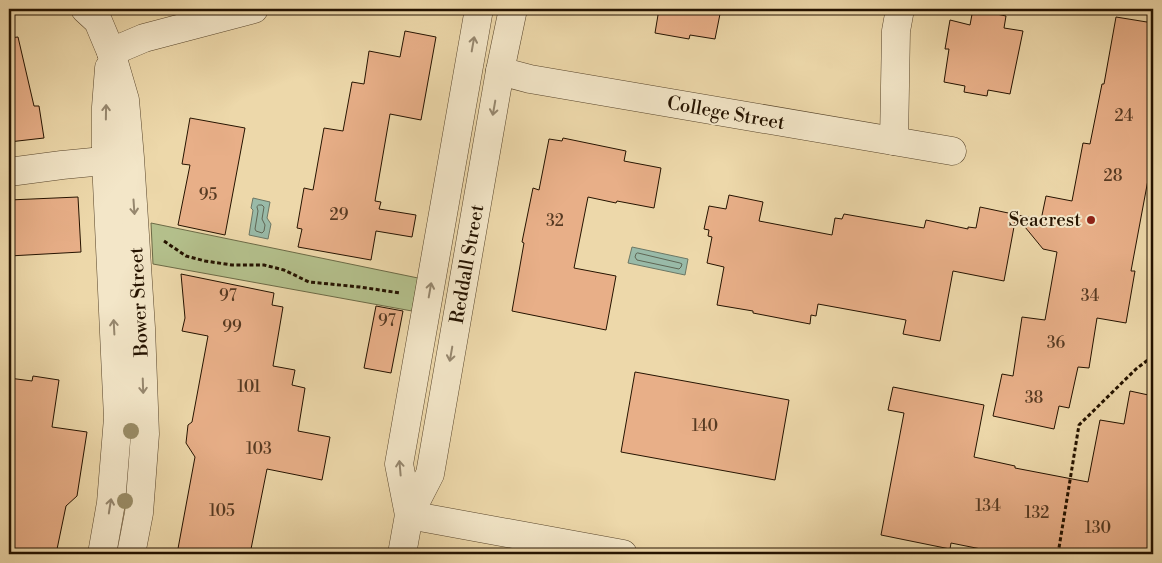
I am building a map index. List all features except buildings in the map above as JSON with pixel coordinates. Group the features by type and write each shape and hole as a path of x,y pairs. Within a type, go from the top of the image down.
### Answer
{"street":[{"name":"Bower Street","path":"85,9 98,20 111,52 106,107 136,241 145,434 139,513 131,554"},
{"path":"111,52 144,38 254,9"},
{"name":"Reddall Street","path":"409,515 399,464 480,9"},
{"name":"Reddall Street","path":"402,554 409,515 430,474 500,71 513,9"},
{"path":"894,142 896,31 900,9"},
{"name":"College Street","path":"500,71 530,79 952,151"},
{"name":"Bower Street","path":"102,554 111,503 118,418 118,159"},
{"path":"9,172 118,159"},
{"path":"409,515 623,554"}],"path":[{"path":"136,241 166,241 186,256 205,262 232,265 264,265 284,270 309,282 429,295"},
{"path":"1058,554 1079,425 1136,369 1153,356"}],"green space":[{"path":"151,223 418,278 412,311 153,264"}],"water":[{"path":"253,198 270,202 267,218 271,224 268,239 249,235"},
{"path":"632,247 688,259 685,275 628,263"}],"place":[{"name":"Seacrest","path":"1091,220"}]}
